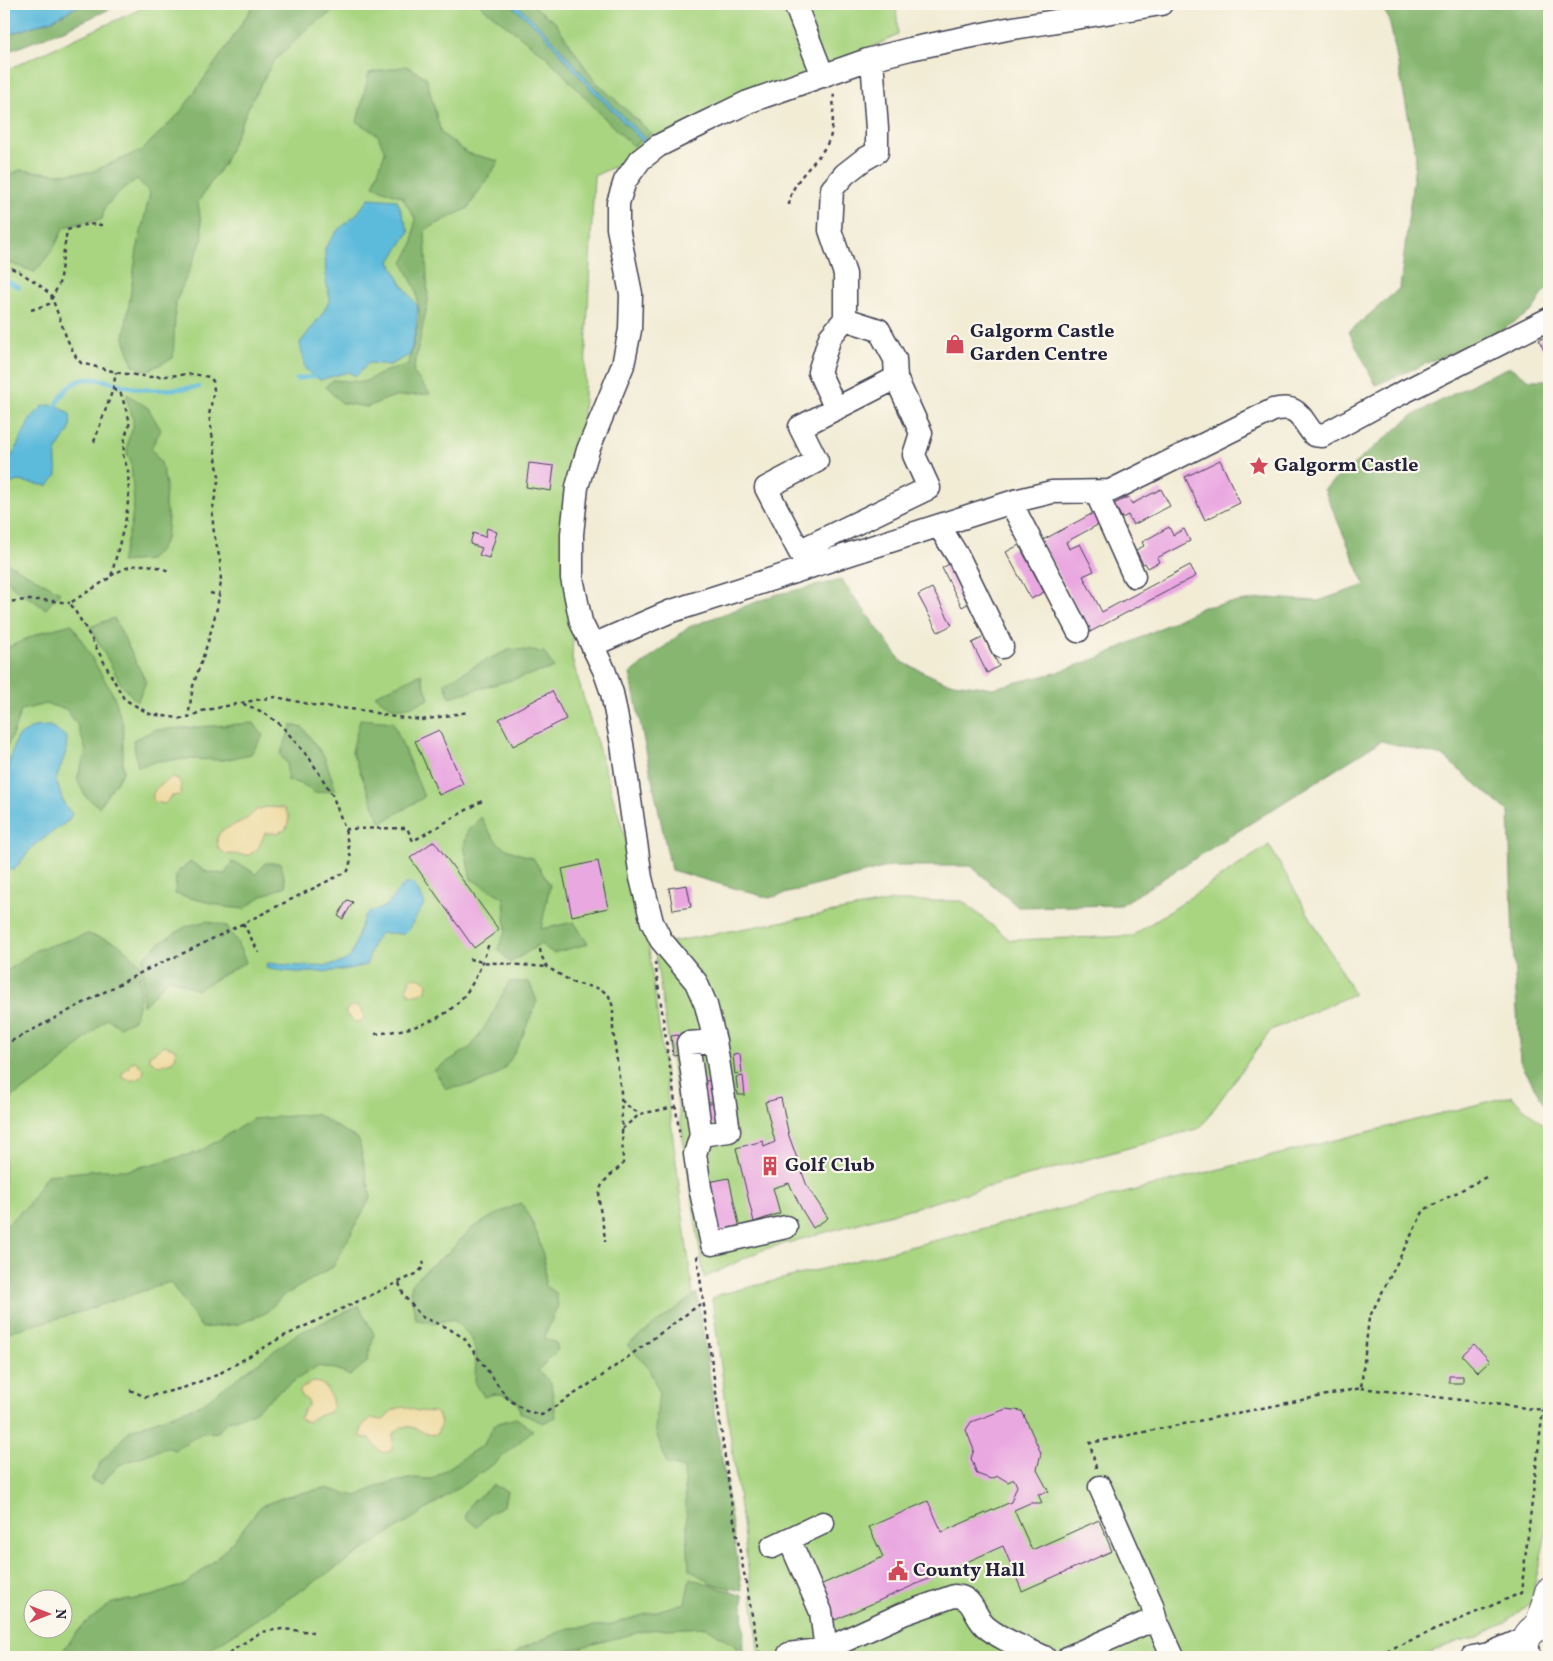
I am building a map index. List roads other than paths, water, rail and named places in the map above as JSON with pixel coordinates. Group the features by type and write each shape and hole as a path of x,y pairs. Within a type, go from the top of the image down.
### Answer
{"main road":[{"path":"1516,1645 1549,1592"}],"lane":[{"path":"795,4 829,74"},
{"path":"701,1135 729,1131 715,1041 706,1005 696,982 661,940 652,922 641,878 622,744 612,693 593,645 581,622 572,578 572,534 577,486 588,450 623,365 630,330 631,294 618,228 618,203 625,181 640,160 658,146 748,102 872,59 910,49 1007,29 1161,4"},
{"path":"836,409 819,372 830,337 846,319 845,274 830,230 832,189 863,160 877,152 872,59"},
{"path":"805,559 929,488 914,455 921,433 896,378 895,359 878,330 846,319"},
{"path":"593,645 668,612 805,559 939,526 1052,492 1110,491 1274,410 1287,407 1298,413 1314,435 1322,436 1386,401 1549,320"},
{"path":"805,559 766,488 817,461 800,427 896,378"},
{"path":"1096,492 1134,576"},
{"path":"1011,503 1078,631"},
{"path":"939,526 959,558 1002,647"},
{"path":"715,1041 688,1043 686,1106 701,1135 695,1154 712,1244 786,1227"},
{"path":"1100,1487 1152,1605 1157,1625 1173,1657"},
{"path":"823,1523 780,1543 821,1612 827,1653"},
{"path":"790,1657 790,1654 827,1653 903,1614 954,1596 968,1600 986,1627 1016,1645 1044,1657"},
{"path":"1069,1657 1143,1624 1157,1625"}],"water":[{"path":"4,4 82,4 52,20 4,36"},
{"path":"510,4 516,4 545,31 591,84 648,142 646,145 588,86 542,32"},
{"path":"369,198 397,200 409,232 390,261 401,283 418,307 416,329 410,355 390,365 369,363 356,376 348,372 320,380 305,369 300,343 323,313 330,299 326,280 325,248 337,231 356,215"},
{"path":"43,406 60,407 70,414 71,422 69,432 59,445 56,454 57,475 48,486 18,481 4,486 4,460 12,456 31,418"},
{"path":"50,726 67,737 66,752 56,780 64,804 72,814 68,821 33,846 14,870 4,869 4,773 17,737 34,727"},
{"path":"409,883 414,884 425,903 404,934 382,933 375,940 366,965 343,970 316,972 289,972 266,968 267,963 323,966 344,961 351,956 364,917 386,906 399,889"}],"waterway":[{"path":"4,280 19,287"},
{"path":"297,379 314,376"},
{"path":"56,406 64,392 73,384 82,380 92,379 148,390 199,387"}],"place":[{"name":"Galgorm Castle Garden Centre","path":"955,344"},
{"name":"Galgorm Castle","path":"1259,466"},
{"name":"Golf Club","path":"770,1166"},
{"name":"County Hall","path":"898,1571"}]}
